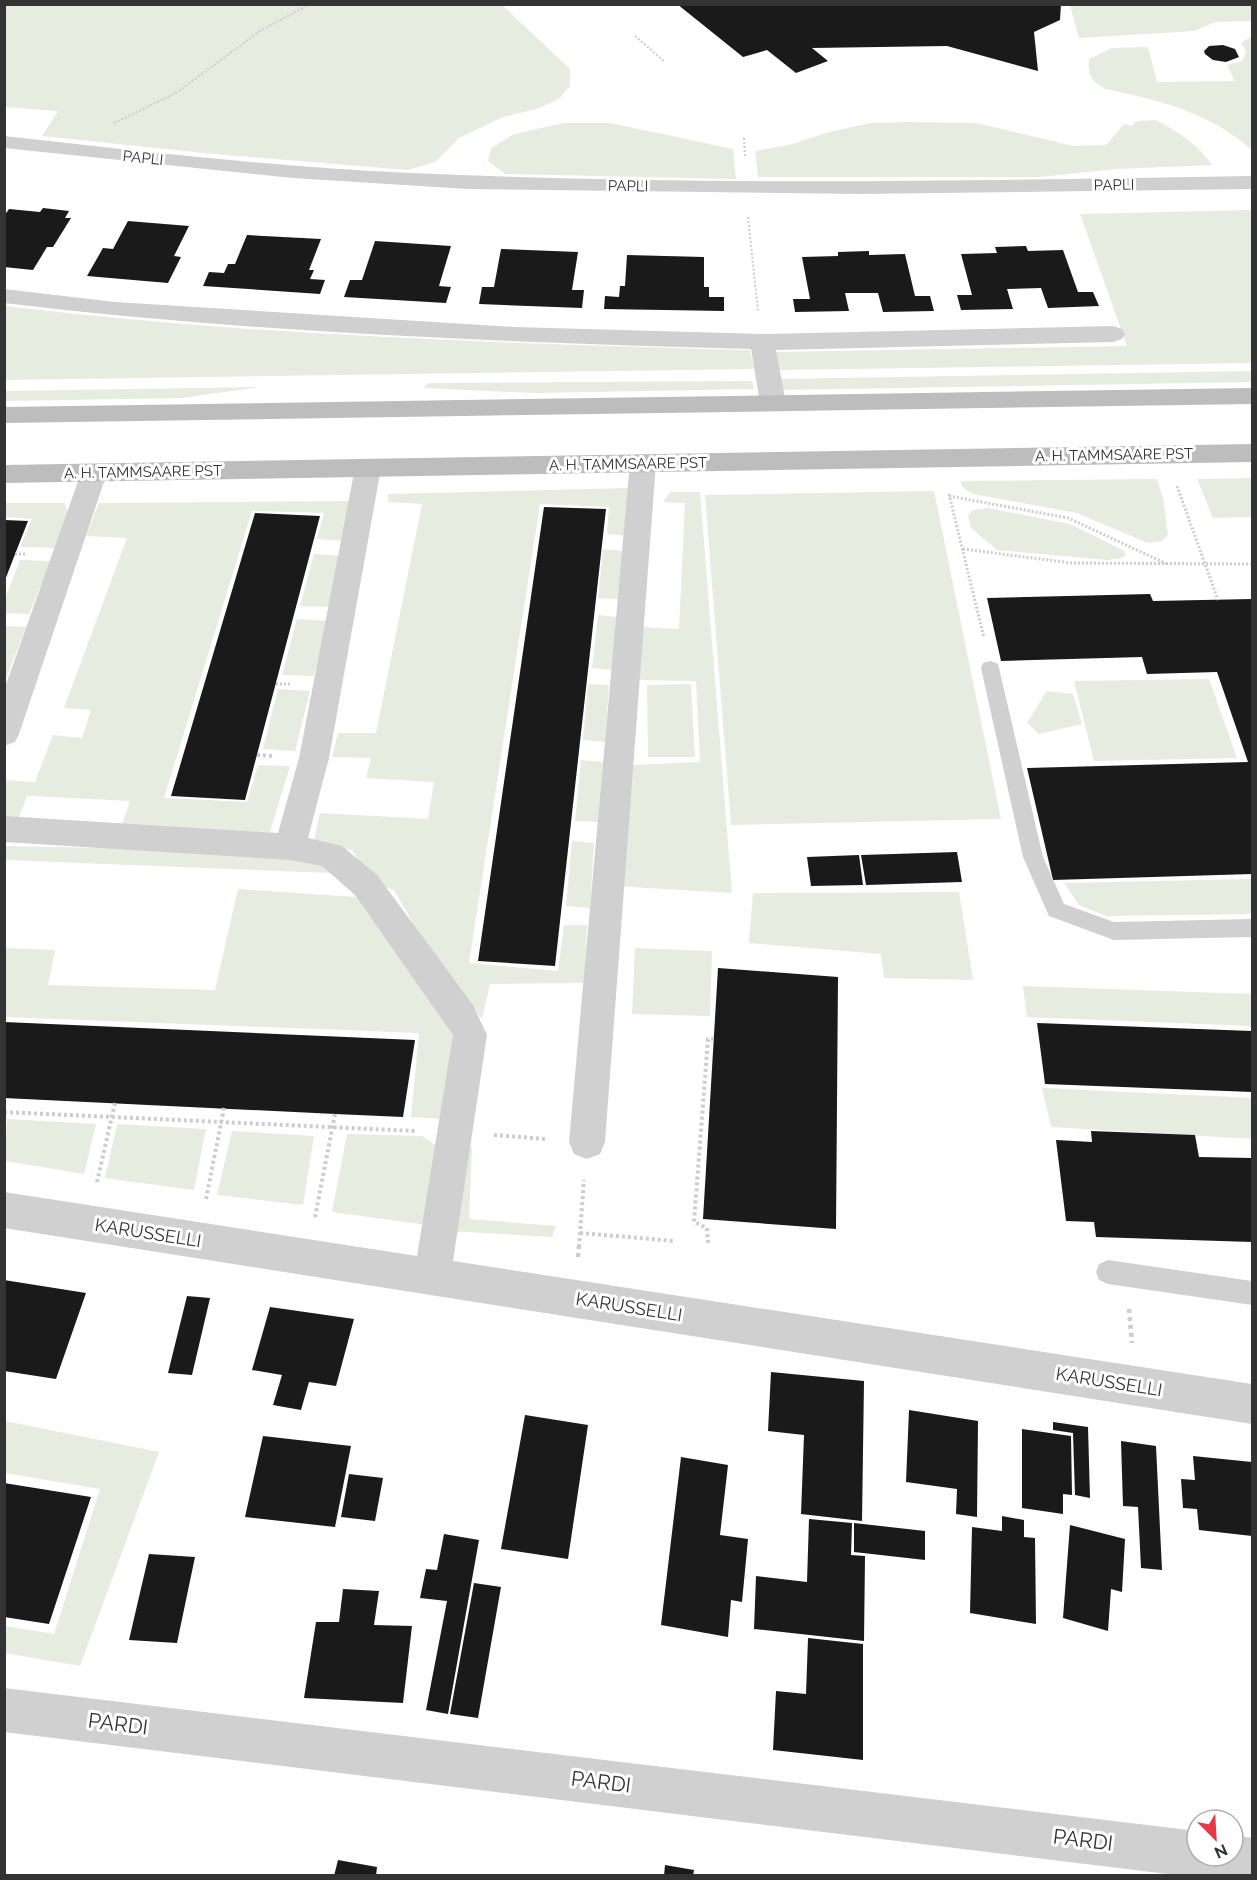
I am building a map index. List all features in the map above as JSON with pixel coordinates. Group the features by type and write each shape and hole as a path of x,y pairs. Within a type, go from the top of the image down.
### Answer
{"street":[{"name":"PAPLI","path":"4,142 216,166 465,182 746,188 1252,183"},
{"path":"4,296 115,309 514,335 762,342 1113,334"},
{"path":"762,342 773,404"},
{"path":"4,415 1252,396"},
{"name":"A. H. TAMMSAARE PST","path":"4,474 1252,453"},
{"path":"587,1142 644,464"},
{"path":"290,847 314,758 368,468"},
{"path":"4,734 93,473"},
{"path":"4,829 290,847 331,855 366,885 460,1016 470,1035 432,1277"},
{"name":"KARUSSELLI","path":"4,1210 1252,1404"},
{"name":"PARDI","path":"4,1710 1185,1853"}],"lane":[{"path":"990,668 1033,857 1056,910 1114,931 1252,928"},
{"path":"1108,1272 1252,1293"}],"path":[{"path":"107,126 176,93 260,32 310,4"},
{"path":"635,36 665,62"},
{"path":"744,138 744,150"},
{"path":"747,210 762,342"},
{"path":"1166,454 1218,600"},
{"path":"939,458 963,549 990,668"},
{"path":"949,496 1068,518 1146,556 1172,565"},
{"path":"963,549 1008,559 1125,566 1252,564"},
{"path":"708,1243 707,1228 694,1222 708,1039 714,1039"},
{"path":"95,1191 115,1103"},
{"path":"204,1208 224,1108"},
{"path":"4,1112 455,1132 587,1142 575,1299"},
{"path":"313,1227 335,1114"},
{"path":"580,1233 674,1241"}],"shaded area":[{"path":"4,5 502,5 570,69 570,86 559,99 536,109 503,117 459,138 435,162 408,170 214,154 42,136 58,111 5,107"},
{"path":"1070,5 1252,5 1252,21 1215,22 1194,31 1079,38"},
{"path":"1252,36 1252,150 1219,126 1201,117 1146,98 1106,89 1094,80 1089,70 1089,59 1112,48 1148,47 1157,82 1235,81 1227,65 1242,61 1246,51 1241,43"},
{"path":"1156,120 1187,139 1212,165 1116,169 1039,177 758,177 755,151 789,145 829,132 871,123 907,122 976,123 1074,146 1106,145 1124,124 1132,126 1136,121"},
{"path":"563,123 610,123 733,149 736,179 505,174 488,161 491,148 514,134"},
{"path":"1252,210 1252,363 779,370 775,352 1127,346 1080,214"},
{"path":"5,306 191,325 377,337 750,350 754,369 5,380"},
{"path":"1252,371 1252,382 781,390 778,379"},
{"path":"752,381 754,389 535,393 423,388 429,383"},
{"path":"259,387 182,398 5,401 5,391"},
{"path":"1252,478 1252,517 1213,518 1197,479"},
{"path":"1157,479 1163,498 1168,535 1162,541 1148,543 1077,513 973,494 962,487 961,481"},
{"path":"629,488 627,536 607,534 609,507 540,504 469,963 558,971 564,925 587,925 584,983 490,984 482,1019 424,942 394,890 373,883 352,850 313,844 320,813 428,819 434,782 366,778 371,758 332,757 338,733 376,733 422,504 388,502 388,494"},
{"path":"934,491 1001,819 731,825 705,495"},
{"path":"670,492 700,492 732,893 614,886 631,765 700,762 696,681 638,680 643,627 679,629 685,503 663,502"},
{"path":"352,501 346,541 317,539 324,513 252,511 164,798 247,802 258,765 290,766 270,832 120,830 130,801 32,796 27,796 16,825 5,825 4,780 35,782 53,735 82,738 91,710 64,708 127,538 86,536 99,503"},
{"path":"5,503 65,503 69,517 59,548 20,547 32,519 5,517"},
{"path":"988,508 1070,524 1123,550 1126,555 1122,558 1107,560 997,550 971,528 968,515 973,510"},
{"path":"603,549 623,551 619,599 598,598"},
{"path":"314,554 344,556 331,607 300,606"},
{"path":"20,560 51,561 29,614 5,613 5,599"},
{"path":"598,615 618,617 614,670 592,668"},
{"path":"297,619 328,621 314,676 282,675"},
{"path":"4,626 26,627 5,681"},
{"path":"1209,679 1237,758 1094,761 1074,681"},
{"path":"588,684 609,685 605,742 583,740"},
{"path":"691,684 695,757 648,757 647,685"},
{"path":"278,689 310,691 295,751 263,749"},
{"path":"1047,691 1073,694 1082,724 1039,734 1027,723"},
{"path":"581,760 603,762 598,822 575,821"},
{"path":"572,841 594,843 590,908 566,906"},
{"path":"5,846 259,851 317,862 331,873 5,860"},
{"path":"1252,879 1252,912 1249,914 1106,916 1079,905 1064,883"},
{"path":"238,889 356,897 457,1037 442,1119 411,1117 419,1033 5,1017 5,948 55,950 48,985 215,990"},
{"path":"959,892 973,980 884,978 881,954 749,943 753,893"},
{"path":"635,948 712,951 710,1016 632,1014"},
{"path":"1023,986 1252,994 1252,1026 1027,1017"},
{"path":"1042,1088 1252,1098 1252,1139 1051,1127"},
{"path":"7,1119 96,1124 84,1174 5,1161"},
{"path":"117,1124 206,1129 194,1190 105,1178"},
{"path":"232,1131 314,1136 303,1205 217,1195"},
{"path":"347,1134 422,1136 441,1149 427,1225 332,1212"},
{"path":"462,1146 472,1147 469,1219 556,1226 552,1237 450,1231"},
{"path":"5,1421 159,1452 80,1666 5,1653 5,1626 54,1634 100,1489 5,1473"}],"building":[{"path":"677,4 1061,4 1060,20 1034,32 1038,71 947,46 812,48 828,61 796,73 767,50 743,57"},
{"path":"1223,45 1235,49 1239,57 1226,62 1213,60 1205,54 1204,51 1209,46"},
{"path":"43,208 69,211 65,218 71,218 53,247 47,247 33,270 4,267 4,216 9,209 40,212"},
{"path":"128,221 189,226 174,256 181,257 168,283 87,276 103,248 113,249"},
{"path":"247,235 321,239 309,270 314,270 310,279 325,280 320,294 203,286 209,272 224,273 228,264 235,264"},
{"path":"375,241 451,246 439,286 451,287 446,303 344,297 350,280 362,280"},
{"path":"1026,246 1028,251 1063,250 1078,292 1093,292 1099,306 1048,308 1041,288 1007,289 1013,309 961,310 957,295 972,295 961,254 997,253 995,247"},
{"path":"501,249 578,252 572,290 584,290 582,308 479,304 482,287 494,287"},
{"path":"869,251 869,255 905,254 915,296 930,296 934,311 883,312 878,293 845,293 849,311 795,312 793,299 810,299 802,257 838,256 838,252"},
{"path":"627,255 704,257 704,287 709,287 709,297 724,297 724,311 604,309 605,296 619,297 620,286 625,286"},
{"path":"544,507 606,509 555,966 478,961"},
{"path":"255,513 320,516 245,800 171,796"},
{"path":"4,520 28,521 5,580 4,580"},
{"path":"1150,594 1153,601 1252,599 1252,874 1053,880 1027,768 1248,762 1217,672 1147,674 1142,657 1001,661 987,598"},
{"path":"957,852 962,882 866,885 861,855"},
{"path":"859,855 863,885 811,886 807,857"},
{"path":"718,968 838,977 836,1229 703,1219"},
{"path":"4,1022 415,1040 403,1117 4,1098"},
{"path":"1037,1023 1252,1031 1252,1092 1045,1084"},
{"path":"1091,1131 1195,1135 1199,1157 1252,1158 1252,1242 1096,1237 1094,1222 1066,1221 1056,1140 1092,1142"},
{"path":"4,1280 86,1293 56,1379 4,1371"},
{"path":"187,1296 210,1298 192,1375 168,1373"},
{"path":"270,1307 354,1319 336,1386 309,1382 301,1410 273,1405 282,1375 252,1370"},
{"path":"771,1372 864,1381 862,1521 801,1514 804,1435 768,1431"},
{"path":"909,1410 978,1421 977,1517 956,1514 957,1489 906,1482"},
{"path":"525,1415 588,1425 568,1559 501,1549"},
{"path":"1053,1422 1088,1427 1090,1498 1075,1495 1073,1433 1053,1430"},
{"path":"1022,1429 1071,1436 1072,1495 1063,1494 1063,1514 1022,1508"},
{"path":"263,1436 351,1446 335,1527 245,1517"},
{"path":"1121,1441 1156,1446 1162,1570 1141,1568 1138,1507 1123,1506"},
{"path":"1193,1456 1252,1462 1252,1536 1199,1530 1197,1509 1183,1508 1181,1479 1195,1480"},
{"path":"681,1457 728,1465 720,1535 748,1539 742,1602 731,1600 728,1637 661,1625"},
{"path":"349,1474 383,1478 375,1521 341,1517"},
{"path":"4,1483 91,1497 49,1624 4,1617"},
{"path":"1002,1516 1024,1520 1024,1537 1035,1538 1036,1624 970,1613 972,1527 1002,1531"},
{"path":"809,1519 852,1523 851,1555 865,1556 864,1641 754,1629 756,1576 807,1582"},
{"path":"854,1523 925,1531 925,1560 854,1552"},
{"path":"1070,1525 1125,1539 1122,1592 1111,1589 1108,1631 1063,1618"},
{"path":"444,1534 479,1540 448,1714 426,1710 447,1601 420,1598 426,1569 437,1570"},
{"path":"149,1554 195,1557 177,1643 129,1640"},
{"path":"474,1583 501,1587 478,1718 450,1714"},
{"path":"343,1589 379,1591 374,1625 412,1626 403,1703 304,1698 316,1622 339,1622"},
{"path":"808,1638 863,1644 863,1760 773,1750 776,1691 806,1694"},
{"path":"338,1860 377,1867 376,1876 334,1876"},
{"path":"665,1865 694,1870 693,1876 664,1876"}]}
